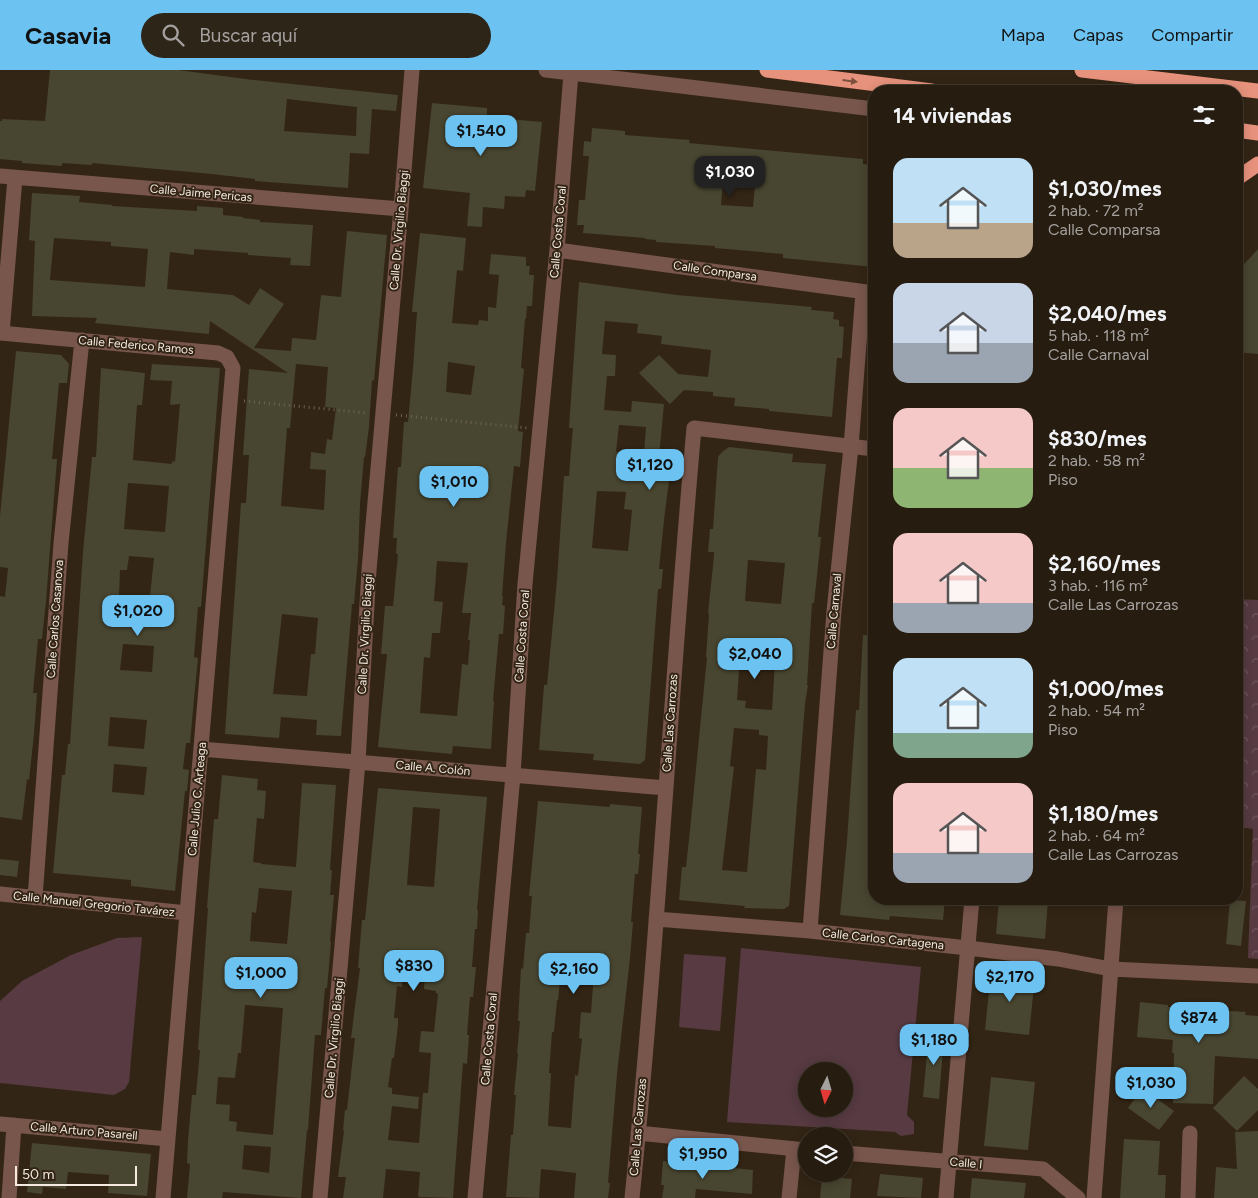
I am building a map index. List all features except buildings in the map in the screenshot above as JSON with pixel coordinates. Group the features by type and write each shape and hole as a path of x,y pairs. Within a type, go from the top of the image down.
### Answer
{"highway":[{"path":"767,70 885,85"},
{"path":"1082,70 1208,85"},
{"path":"1243,89 1258,91"},
{"path":"1243,131 1258,132"},
{"path":"1243,174 1258,164"}],"street":[{"name":"Calle Dr. Virgilio Biaggi","path":"320,1198 358,762 369,570 412,70"},
{"path":"546,70 868,108"},
{"name":"Calle Costa Coral","path":"475,1198 513,775 525,584 557,250 571,74"},
{"name":"Calle Jaime Pericas","path":"8,177 401,209"},
{"path":"1,333 8,177"},
{"name":"Calle Comparsa","path":"557,250 868,292"},
{"name":"Calle Carnaval","path":"810,931 834,611 868,292"},
{"name":"Calle Federico Ramos","path":"1,333 222,354 230,360 233,368 230,400"},
{"name":"Calle Carlos Casanova","path":"35,898 61,543 82,340"},
{"name":"Calle Julio C. Arteaga","path":"163,1198 230,400"},
{"name":"Calle Las Carrozas","path":"632,1198 656,919 679,597 694,428 868,448"},
{"name":"Calle A. Colón","path":"201,749 666,788"},
{"name":"Calle Manuel Gregorio Tavárez","path":"0,894 187,913"},
{"path":"946,1198 972,905"},
{"path":"1094,1198 1115,905"},
{"name":"Calle Carlos Cartagena","path":"656,919 810,931 968,948 1058,959 1110,969 1258,976"},
{"path":"7,1124 9,1198"},
{"name":"Calle Arturo Pasarell","path":"7,1124 168,1139"},
{"path":"638,1132 798,1149"},
{"path":"1188,1198 1190,1133"},
{"name":"Calle I","path":"853,1154 1042,1169 1078,1198"},
{"path":"789,1198 798,1158"}],"green space":[{"path":"1243,599 1258,600 1258,959 1248,958 1253,829 1243,827"},
{"path":"142,937 129,1082 125,1089 114,1095 0,1083 0,1001 22,981 71,955 117,938"},
{"path":"741,948 921,967 907,1115 914,1122 914,1134 901,1136 895,1132 853,1130 853,1127 811,1127 727,1122"},
{"path":"684,954 726,957 720,1031 679,1027"}]}
